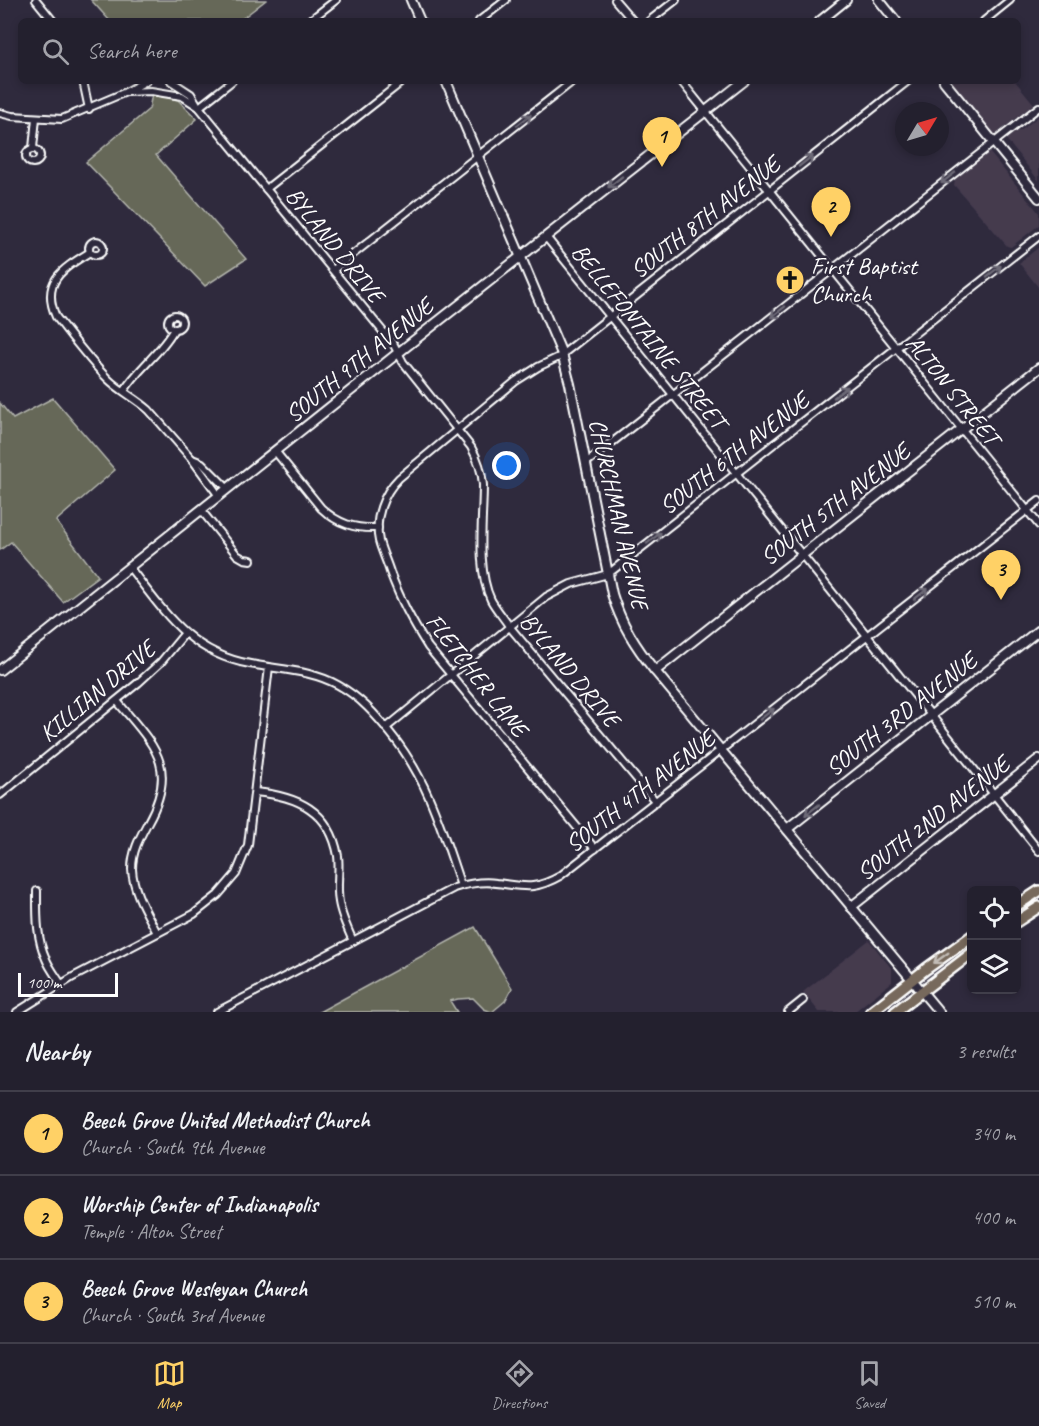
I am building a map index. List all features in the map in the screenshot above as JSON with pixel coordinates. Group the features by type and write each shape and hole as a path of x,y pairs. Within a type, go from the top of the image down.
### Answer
{"main road":[{"path":"1021,903 1039,891"},
{"path":"1021,919 1039,907"},
{"path":"871,1012 967,940"},
{"path":"895,1012 967,957"}],"street":[{"path":"36,0 51,18"},
{"path":"313,18 336,0"},
{"path":"411,0 419,18"},
{"path":"483,18 506,0"},
{"path":"615,0 630,18"},
{"path":"653,18 676,0"},
{"path":"824,18 846,0"},
{"path":"879,0 894,18"},
{"path":"988,18 1010,0"},
{"path":"84,84 89,109"},
{"path":"0,113 12,116 62,119 89,109 141,84"},
{"name":"BYLAND DRIVE","path":"176,84 191,94 199,107 394,345 403,362 476,455 482,472 483,485 483,577 492,603 656,802"},
{"path":"126,92 151,91 182,96 199,107 228,84"},
{"path":"266,189 399,84"},
{"name":"CHURCHMAN AVENUE","path":"447,84 562,354 615,605 626,630 655,671 939,1012"},
{"path":"333,270 569,84"},
{"name":"ALTON STREET","path":"683,84 1039,525"},
{"name":"SOUTH 9TH AVENUE","path":"0,670 740,84"},
{"name":"SOUTH 8TH AVENUE","path":"378,528 382,504 393,485 404,473 516,381 562,354 904,84"},
{"path":"946,84 1039,198"},
{"path":"586,463 1039,107"},
{"path":"33,148 36,118"},
{"name":"SOUTH 6TH AVENUE","path":"386,728 540,601 571,584 608,574 1039,236"},
{"name":"BELLEFONTAINE STREET","path":"546,237 1039,851"},
{"path":"90,252 67,266 56,278 51,296 56,317 102,372 142,404 192,459 219,496"},
{"path":"124,391 139,370 165,345 174,329"},
{"name":"SOUTH 5TH AVENUE","path":"655,671 1039,368"},
{"path":"275,452 328,514 353,527 378,528"},
{"path":"192,459 202,463 228,489"},
{"name":"SOUTH 4TH AVENUE","path":"217,1012 461,886 496,883 522,887 540,885 560,876 1039,501"},
{"path":"201,510 237,555 251,560"},
{"name":"FLETCHER LANE","path":"378,528 380,544 403,604 428,647 595,849"},
{"path":"129,568 166,615 196,642 214,653 232,660 313,674 339,685 360,699 410,759 428,792 461,886"},
{"name":"SOUTH 3RD AVENUE","path":"787,829 1039,630"},
{"name":"KILLIAN DRIVE","path":"0,795 157,666 185,633"},
{"path":"17,1012 61,984 194,914 212,901 236,874 248,845 269,667"},
{"path":"117,701 152,744 161,767 163,780 161,795 157,807 136,844 132,868 137,893 157,933"},
{"name":"SOUTH 2ND AVENUE","path":"852,907 1039,759"},
{"path":"255,792 296,800 314,811 326,825 338,857 339,905 353,941"},
{"path":"37,891 39,941 45,958 61,984"},
{"path":"788,1012 803,1000"}],"shaded area":[{"path":"953,84 1017,84 1034,104 993,134"},
{"path":"1039,116 1039,181 1006,139"},
{"path":"990,153 1039,213 1039,225 1011,247 1007,246 954,185 955,179"},
{"path":"1039,247 1039,288 1019,263"},
{"path":"869,940 892,969 892,982 854,1012 819,1012 803,992"}],"green space":[{"path":"91,0 266,0 243,18 107,18"},
{"path":"152,94 178,100 197,119 156,155 246,259 205,286 86,162 149,109"},
{"path":"53,398 115,470 56,521 98,576 63,602 11,542 0,550 0,403 13,419"},
{"path":"475,927 512,988 505,1001 492,1012 484,1009 473,998 450,1001 457,1012 319,1012"}],"place":[{"name":"Beech Grove United Methodist Church","path":"662,167"},
{"name":"Worship Center of Indianapolis","path":"831,237"},
{"name":"First Baptist Church","path":"790,280"},
{"name":"Beech Grove Wesleyan Church","path":"1001,600"}]}
